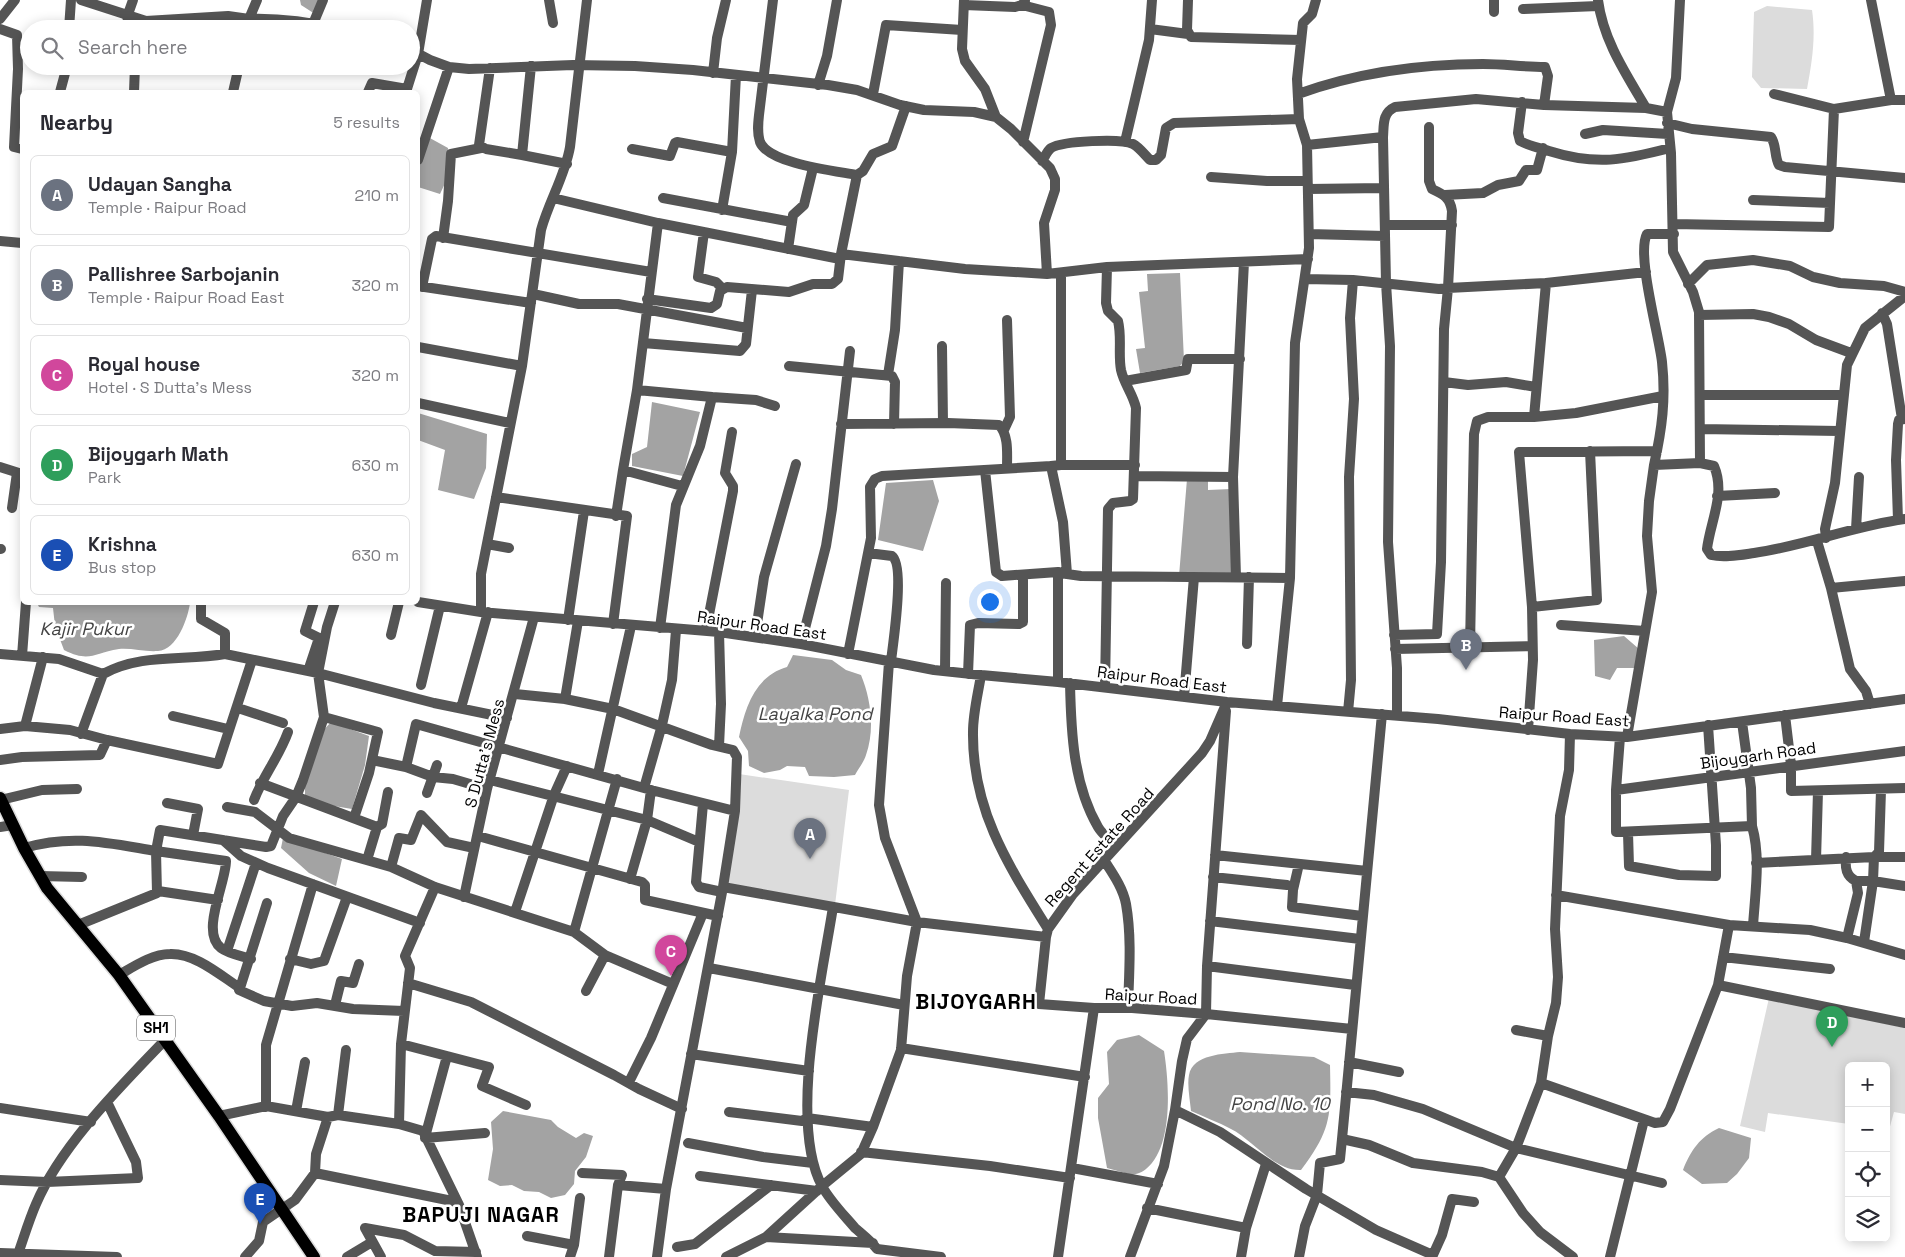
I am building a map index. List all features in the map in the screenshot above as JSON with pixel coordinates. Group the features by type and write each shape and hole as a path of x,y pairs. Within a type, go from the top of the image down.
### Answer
{"main road":[{"name":"SH1","path":"0,799 6,826 24,848 40,876 119,975 219,1116 314,1257"}],"street":[{"path":"0,19 15,0"},
{"path":"70,20 71,0"},
{"path":"81,0 133,20"},
{"path":"128,17 133,0"},
{"path":"250,20 257,0"},
{"path":"315,20 322,0"},
{"path":"420,30 427,0"},
{"path":"549,0 553,23"},
{"path":"462,708 485,612 481,574 522,366 541,230 567,164 581,65 587,0"},
{"path":"713,73 717,38 726,0"},
{"path":"773,0 762,79 758,132 761,144 770,152 813,168 857,174 863,171 873,154 892,146 906,106"},
{"path":"818,85 827,56 837,0"},
{"path":"1125,142 1150,29 1152,0"},
{"path":"1188,0 1188,34"},
{"path":"1276,706 1290,578 1295,342 1308,259 1309,234 1307,145 1299,119 1296,79 1303,23 1312,14 1316,0"},
{"path":"1494,0 1494,12"},
{"path":"1680,0 1676,78 1667,112 1667,129 1670,148 1673,252 1688,284 1694,292 1699,315 1700,463"},
{"path":"1871,0 1892,100"},
{"path":"1024,142 1051,24 1049,12 1024,3 964,3 962,49 965,61 985,89 996,117 1050,168 1055,179 1055,190 1044,223 1047,274"},
{"path":"1523,9 1598,3 1609,43 1646,108"},
{"path":"185,20 228,16 238,20"},
{"path":"270,20 284,20"},
{"path":"873,94 886,25 962,30"},
{"path":"0,28 16,35 18,69 14,147 20,148"},
{"path":"1150,29 1188,34 1195,38 1301,40"},
{"path":"420,54 449,67 490,68 581,65 667,68 736,75 873,94 906,106 924,110 974,112 996,117"},
{"path":"1298,94 1329,83 1412,68 1484,64 1545,66 1548,76 1544,104"},
{"path":"522,155 531,66"},
{"path":"420,154 449,67"},
{"path":"481,148 479,141 490,68"},
{"path":"61,90 65,75"},
{"path":"134,90 135,75"},
{"path":"233,90 237,75"},
{"path":"407,90 410,75"},
{"path":"722,210 732,152 736,75"},
{"path":"369,90 372,84 402,90"},
{"path":"1774,94 1834,109 1892,100 1905,100"},
{"path":"1397,716 1395,648 1387,534 1390,346 1386,283 1383,137 1385,116 1388,110 1395,107 1476,99 1646,108 1667,112"},
{"path":"1522,102 1518,137 1524,142 1543,148 1579,159 1609,161 1629,159 1670,148"},
{"path":"1752,826 1628,833 1616,832 1616,790 1624,737 1652,592 1647,536 1648,501 1663,425 1662,363 1646,272 1644,239 1647,234 1673,229 1828,227 1834,109"},
{"path":"1042,160 1050,149 1060,144 1125,142 1133,144 1150,160 1156,160 1160,155 1166,128 1174,123 1299,119"},
{"path":"1394,636 1437,634 1441,562 1444,329 1452,225 1450,201 1445,195 1432,188 1429,181 1429,127"},
{"path":"1585,134 1603,130 1692,129 1771,137 1776,145 1777,160 1780,165 1905,178"},
{"path":"1307,145 1383,137"},
{"path":"632,149 670,156 675,143 678,142 732,152"},
{"path":"443,238 448,202 450,154 481,148 567,164"},
{"path":"1445,195 1483,194 1498,185 1519,181 1526,170 1537,170 1543,148"},
{"path":"788,249 793,215 804,205 813,168"},
{"path":"704,232 698,277 716,282 722,288 789,292 813,284 832,284 838,279 840,257 857,174"},
{"path":"1211,176 1308,185 1384,188"},
{"path":"552,198 788,249 840,257 899,261 965,269 1047,274 1107,267 1308,259"},
{"path":"663,198 792,222"},
{"path":"1753,200 1830,203"},
{"path":"616,516 637,390 650,272 658,222"},
{"path":"1309,234 1385,231 1452,225"},
{"path":"650,272 436,236 432,239 420,287 579,304 710,308 717,304 722,288"},
{"path":"0,241 20,244"},
{"path":"1688,284 1707,265 1753,260 1790,266 1813,277 1840,283 1884,286 1905,292"},
{"path":"888,375 897,315 899,261"},
{"path":"1236,576 1233,477 1244,262"},
{"path":"1105,687 1108,509 1113,503 1133,499 1136,408 1134,396 1125,381 1121,367 1118,321 1108,311 1106,303 1107,267"},
{"path":"1305,279 1353,280 1439,289 1546,283 1646,272"},
{"path":"1058,682 1063,573 1063,522 1056,466 1061,273"},
{"path":"1348,712 1351,680 1349,477 1354,399 1350,318 1353,280"},
{"path":"1534,417 1546,283"},
{"path":"643,343 740,351 746,344 752,290"},
{"path":"1870,704 1866,691 1850,669 1821,539 1825,529 1834,483 1842,395 1851,353 1865,328 1905,296"},
{"path":"647,305 747,328"},
{"path":"1654,465 1700,463 1714,466 1717,496 1716,514 1707,549 1711,555 1754,553 1902,520 1898,424 1903,419 1902,396 1887,324 1882,313"},
{"path":"1699,315 1753,314 1769,317 1789,324 1816,340 1851,353"},
{"path":"1007,320 1010,417 1004,430 1008,468"},
{"path":"942,346 943,423"},
{"path":"420,347 522,366"},
{"path":"801,644 826,546 836,484 850,352"},
{"path":"1125,381 1186,370 1188,359 1240,359"},
{"path":"790,366 888,375 894,378 894,424"},
{"path":"1444,382 1468,384 1506,382 1536,387"},
{"path":"637,390 756,400 774,406"},
{"path":"1701,395 1842,395"},
{"path":"1470,647 1474,434 1477,421 1488,418 1534,417 1576,413 1663,396"},
{"path":"660,628 672,523 682,486 700,446 712,397"},
{"path":"420,403 510,423"},
{"path":"841,424 991,424 999,425 1004,430"},
{"path":"1700,429 1839,430"},
{"path":"706,630 715,572 733,491 733,486 725,473 732,432"},
{"path":"1532,607 1597,600 1590,451"},
{"path":"1528,730 1532,607 1519,452 1658,451"},
{"path":"755,636 764,577 796,464"},
{"path":"848,654 868,553 871,518 870,487 875,480 882,476 1008,468 1135,465"},
{"path":"0,467 20,473 12,508"},
{"path":"623,470 682,486"},
{"path":"985,470 996,572 1002,576 1063,573 1108,577 1236,576 1290,578"},
{"path":"1135,476 1233,477"},
{"path":"1856,529 1858,477"},
{"path":"1717,496 1775,493"},
{"path":"496,497 616,516 627,516 613,624"},
{"path":"565,699 584,511"},
{"path":"487,544 509,548"},
{"path":"726,1257 766,1238 819,1188 862,1152 873,1127 901,1048 906,976 917,922 885,838 879,805 890,662 897,607 897,564 892,556 868,553"},
{"path":"968,674 970,625 978,622 1019,624 1023,622 1023,575"},
{"path":"1184,698 1194,577"},
{"path":"1247,644 1249,577"},
{"path":"1831,588 1905,581"},
{"path":"945,671 946,583"},
{"name":"Raipur Road East","path":"420,602 485,612 676,630 706,630 755,636 890,662 981,676 1070,683 1184,698 1382,714 1570,734 1624,737 1905,699"},
{"path":"22,656 26,605"},
{"path":"201,605 201,619 225,633 225,654"},
{"path":"78,925 154,896 158,891 156,851 160,830 266,848 271,846 283,816 296,797 324,717 313,672 319,638 305,631 313,605"},
{"path":"313,672 334,605"},
{"path":"391,635 398,605"},
{"path":"421,685 440,606"},
{"name":"S Dutta's Mess","path":"464,897 489,785 515,694 534,616"},
{"path":"1561,625 1645,631"},
{"path":"598,774 631,626"},
{"path":"630,879 647,820 647,789 672,680 676,630"},
{"path":"719,632 721,704 719,746"},
{"path":"1395,648 1532,646"},
{"path":"0,654 59,659 102,674 129,662 154,659 203,658 225,654 313,672 434,703 507,718"},
{"path":"26,726 43,657"},
{"path":"0,729 26,726 70,730 216,765 219,763 228,729 238,708 252,660"},
{"path":"81,734 102,674"},
{"path":"981,676 973,733 975,772 986,817 1013,873 1047,933 1039,1004 1094,1008"},
{"path":"1070,683 1072,737 1083,788 1098,828 1116,847"},
{"path":"515,694 565,699 613,709 733,750 737,756 735,811 709,968 666,1189 657,1257"},
{"name":"Regent Estate Road","path":"1047,933 1073,894 1202,753 1227,702"},
{"name":"Raipur Road","path":"1058,1257 1094,1008 1128,1008 1206,1014 1210,921 1227,702"},
{"path":"238,708 286,728 278,756 260,783 254,800"},
{"path":"1298,1257 1305,1226 1317,1195 1320,1163 1340,1158 1382,714"},
{"path":"1785,715 1791,765 1791,791 1905,788"},
{"path":"173,716 228,729"},
{"path":"324,717 378,732 372,760 354,818"},
{"path":"1742,722 1750,772 1752,826 1756,864 1753,926"},
{"path":"406,767 416,724 617,779 647,789 735,811"},
{"path":"1628,833 1629,866 1679,875 1716,876 1708,725"},
{"path":"1499,1177 1516,1148 1541,1083 1548,1036 1556,1003 1558,977 1555,929 1560,816 1569,770 1570,734"},
{"path":"0,760 22,757 100,755 107,740"},
{"name":"Bijoygarh Road","path":"1616,790 1905,751"},
{"path":"372,760 406,767 432,777 554,795 647,820 699,842"},
{"path":"426,793 437,765"},
{"path":"516,912 554,795 568,766"},
{"path":"574,932 617,779"},
{"path":"260,783 378,826"},
{"path":"0,799 42,790 77,789"},
{"path":"1864,942 1873,881 1874,857 1879,852 1881,790"},
{"path":"1816,860 1818,791"},
{"path":"367,860 378,826 382,824 388,792"},
{"path":"167,803 198,809 193,835"},
{"path":"703,804 697,885 917,922 1047,933"},
{"path":"226,807 255,812 289,838 391,867 435,887 574,932 605,954 673,984"},
{"path":"391,867 399,838 411,840 421,815 447,842 474,848"},
{"path":"478,836 644,883 645,900 718,916"},
{"path":"24,848 68,839 226,861 212,926 215,942 227,951 251,959"},
{"path":"223,840 241,856 256,863 420,923"},
{"path":"1215,855 1367,871"},
{"path":"1756,864 1846,857 1905,857"},
{"path":"1846,857 1845,868 1850,878 1856,881 1873,881 1905,886"},
{"path":"1104,860 1118,882 1126,903 1129,939 1128,1008"},
{"path":"227,951 256,863"},
{"path":"1299,864 1293,890 1292,906 1362,916"},
{"path":"40,876 82,877"},
{"path":"1213,877 1286,885"},
{"path":"1847,938 1858,893 1856,881"},
{"path":"266,1107 266,1045 313,884"},
{"path":"399,1124 401,1044 410,964 405,956 435,887"},
{"path":"158,891 218,900"},
{"path":"1556,895 1728,926 1810,930 1864,942 1905,955"},
{"path":"290,959 311,964 324,961 347,897"},
{"path":"240,988 251,959 267,903"},
{"path":"833,907 809,1071 807,1118 811,1158 819,1188 877,1249 941,1257"},
{"path":"629,1082 651,1038 703,913"},
{"path":"1210,921 1360,939"},
{"path":"1541,1083 1644,1120 1663,1122 1670,1109 1718,986 1728,926"},
{"path":"119,975 153,958 170,954 193,960 214,969 240,988 239,990 264,1001 292,1006 317,1003 404,1012"},
{"path":"586,992 605,954"},
{"path":"1723,956 1830,969"},
{"path":"336,1005 341,981 353,984 359,964"},
{"path":"1207,966 1356,985"},
{"path":"709,968 904,1005"},
{"path":"408,984 472,1002 629,1082 638,1089 682,1109"},
{"path":"1718,986 1905,1023"},
{"path":"1130,1257 1164,1166 1187,1040 1206,1014 1352,1029"},
{"path":"1516,1030 1548,1036"},
{"path":"18,1254 36,1203 47,1182 107,1102 165,1040"},
{"path":"401,1044 490,1068 482,1086 526,1105"},
{"path":"901,1048 1085,1077"},
{"path":"338,1115 346,1050"},
{"path":"691,1054 809,1071"},
{"path":"425,1137 447,1056"},
{"path":"296,1111 305,1062"},
{"path":"1349,1062 1399,1072"},
{"path":"1346,1092 1374,1095 1423,1109 1516,1148 1662,1184"},
{"path":"0,1180 47,1182 138,1178 136,1162 107,1102"},
{"path":"219,1116 266,1107 328,1117 338,1115 399,1124 423,1131 458,1202 476,1255 435,1254 404,1235 365,1228 381,1257"},
{"path":"0,1108 91,1122"},
{"path":"1175,1110 1220,1132 1266,1164 1383,1233 1433,1256 1442,1235 1452,1199 1474,1202"},
{"path":"729,1112 802,1121 807,1118 873,1127"},
{"path":"245,1257 259,1241 263,1222 295,1200 315,1173 316,1154 328,1117"},
{"path":"1610,1257 1644,1120"},
{"path":"425,1137 486,1133"},
{"path":"1342,1139 1369,1145 1413,1163 1482,1172 1499,1177 1523,1213 1540,1232 1562,1254 1573,1257"},
{"path":"688,1143 763,1157 813,1162"},
{"path":"862,1152 1071,1173 1158,1184"},
{"path":"1241,1257 1246,1228 1266,1164"},
{"path":"315,1173 458,1202"},
{"path":"582,1173 622,1175 618,1185 609,1257"},
{"path":"700,1176 771,1185 819,1188"},
{"path":"618,1185 666,1189"},
{"path":"677,1247 696,1244 771,1185"},
{"path":"570,1257 574,1245 580,1198"},
{"path":"1147,1208 1246,1228"},
{"path":"527,1236 574,1245"},
{"path":"766,1238 873,1243"},
{"path":"347,1257 372,1242"},
{"path":"0,1253 117,1257"}],"shaded area":[{"path":"1767,6 1812,10 1812,59 1807,89 1761,88 1752,77 1754,12"},
{"path":"739,774 849,790 835,905 723,885"},
{"path":"1769,998 1905,1028 1905,1114 1894,1112 1890,1126 1890,1062 1845,1062 1845,1123 1768,1113 1765,1132 1740,1126"}],"water":[{"path":"300,0 325,0 315,14 301,5"},
{"path":"428,137 448,148 447,179 440,194 420,188 420,165"},
{"path":"1180,273 1184,361 1180,366 1140,373 1136,349 1145,348 1139,292 1148,291 1147,274"},
{"path":"652,402 700,412 683,476 632,466 632,454 647,447"},
{"path":"420,414 487,434 486,468 474,499 438,490 445,450 420,441"},
{"path":"1187,479 1208,479 1208,490 1231,489 1231,576 1179,576"},
{"path":"933,480 939,501 923,551 878,540 886,483"},
{"name":"Kajir Pukur","path":"38,605 190,605 184,625 176,639 165,649 153,651 119,649 92,656 80,656 64,650 55,626 53,608 39,607"},
{"path":"1624,636 1639,649 1636,668 1617,668 1610,680 1595,676 1594,640"},
{"name":"Layalka Pond","path":"793,655 832,660 846,670 861,675 869,704 871,725 869,745 865,758 855,775 834,777 809,776 805,767 787,766 780,770 764,773 749,766 748,751 739,737 748,704 759,685 776,671 787,667"},
{"path":"331,722 369,736 365,765 352,809 316,803 305,797 305,785 319,735"},
{"path":"283,838 342,859 336,886 309,873 281,848"},
{"path":"1139,1035 1164,1051 1168,1096 1165,1130 1161,1146 1155,1159 1145,1170 1132,1175 1107,1168 1098,1118 1098,1098 1109,1084 1107,1052 1117,1040"},
{"name":"Pond No. 10","path":"1240,1052 1314,1057 1330,1065 1329,1109 1324,1132 1301,1170 1282,1166 1231,1129 1191,1111 1188,1083 1189,1075 1196,1063 1210,1056"},
{"path":"503,1111 551,1120 558,1127 576,1138 584,1133 593,1136 586,1157 575,1171 574,1184 565,1195 551,1198 539,1192 524,1191 512,1185 500,1186 488,1180 493,1149 491,1122"},
{"path":"1719,1128 1751,1138 1749,1158 1737,1174 1727,1183 1702,1184 1683,1170 1689,1156 1701,1140"}],"place":[{"name":"Pallishree Sarbojanin","path":"1466,670"},
{"name":"Udayan Sangha","path":"810,859"},
{"name":"Royal house","path":"671,976"},
{"name":"Bijoygarh Math","path":"1832,1047"},
{"name":"Krishna","path":"260,1224"}],"district":[{"name":"BIJOYGARH","path":"976,1002"},
{"name":"BAPUJI NAGAR","path":"481,1215"}]}
